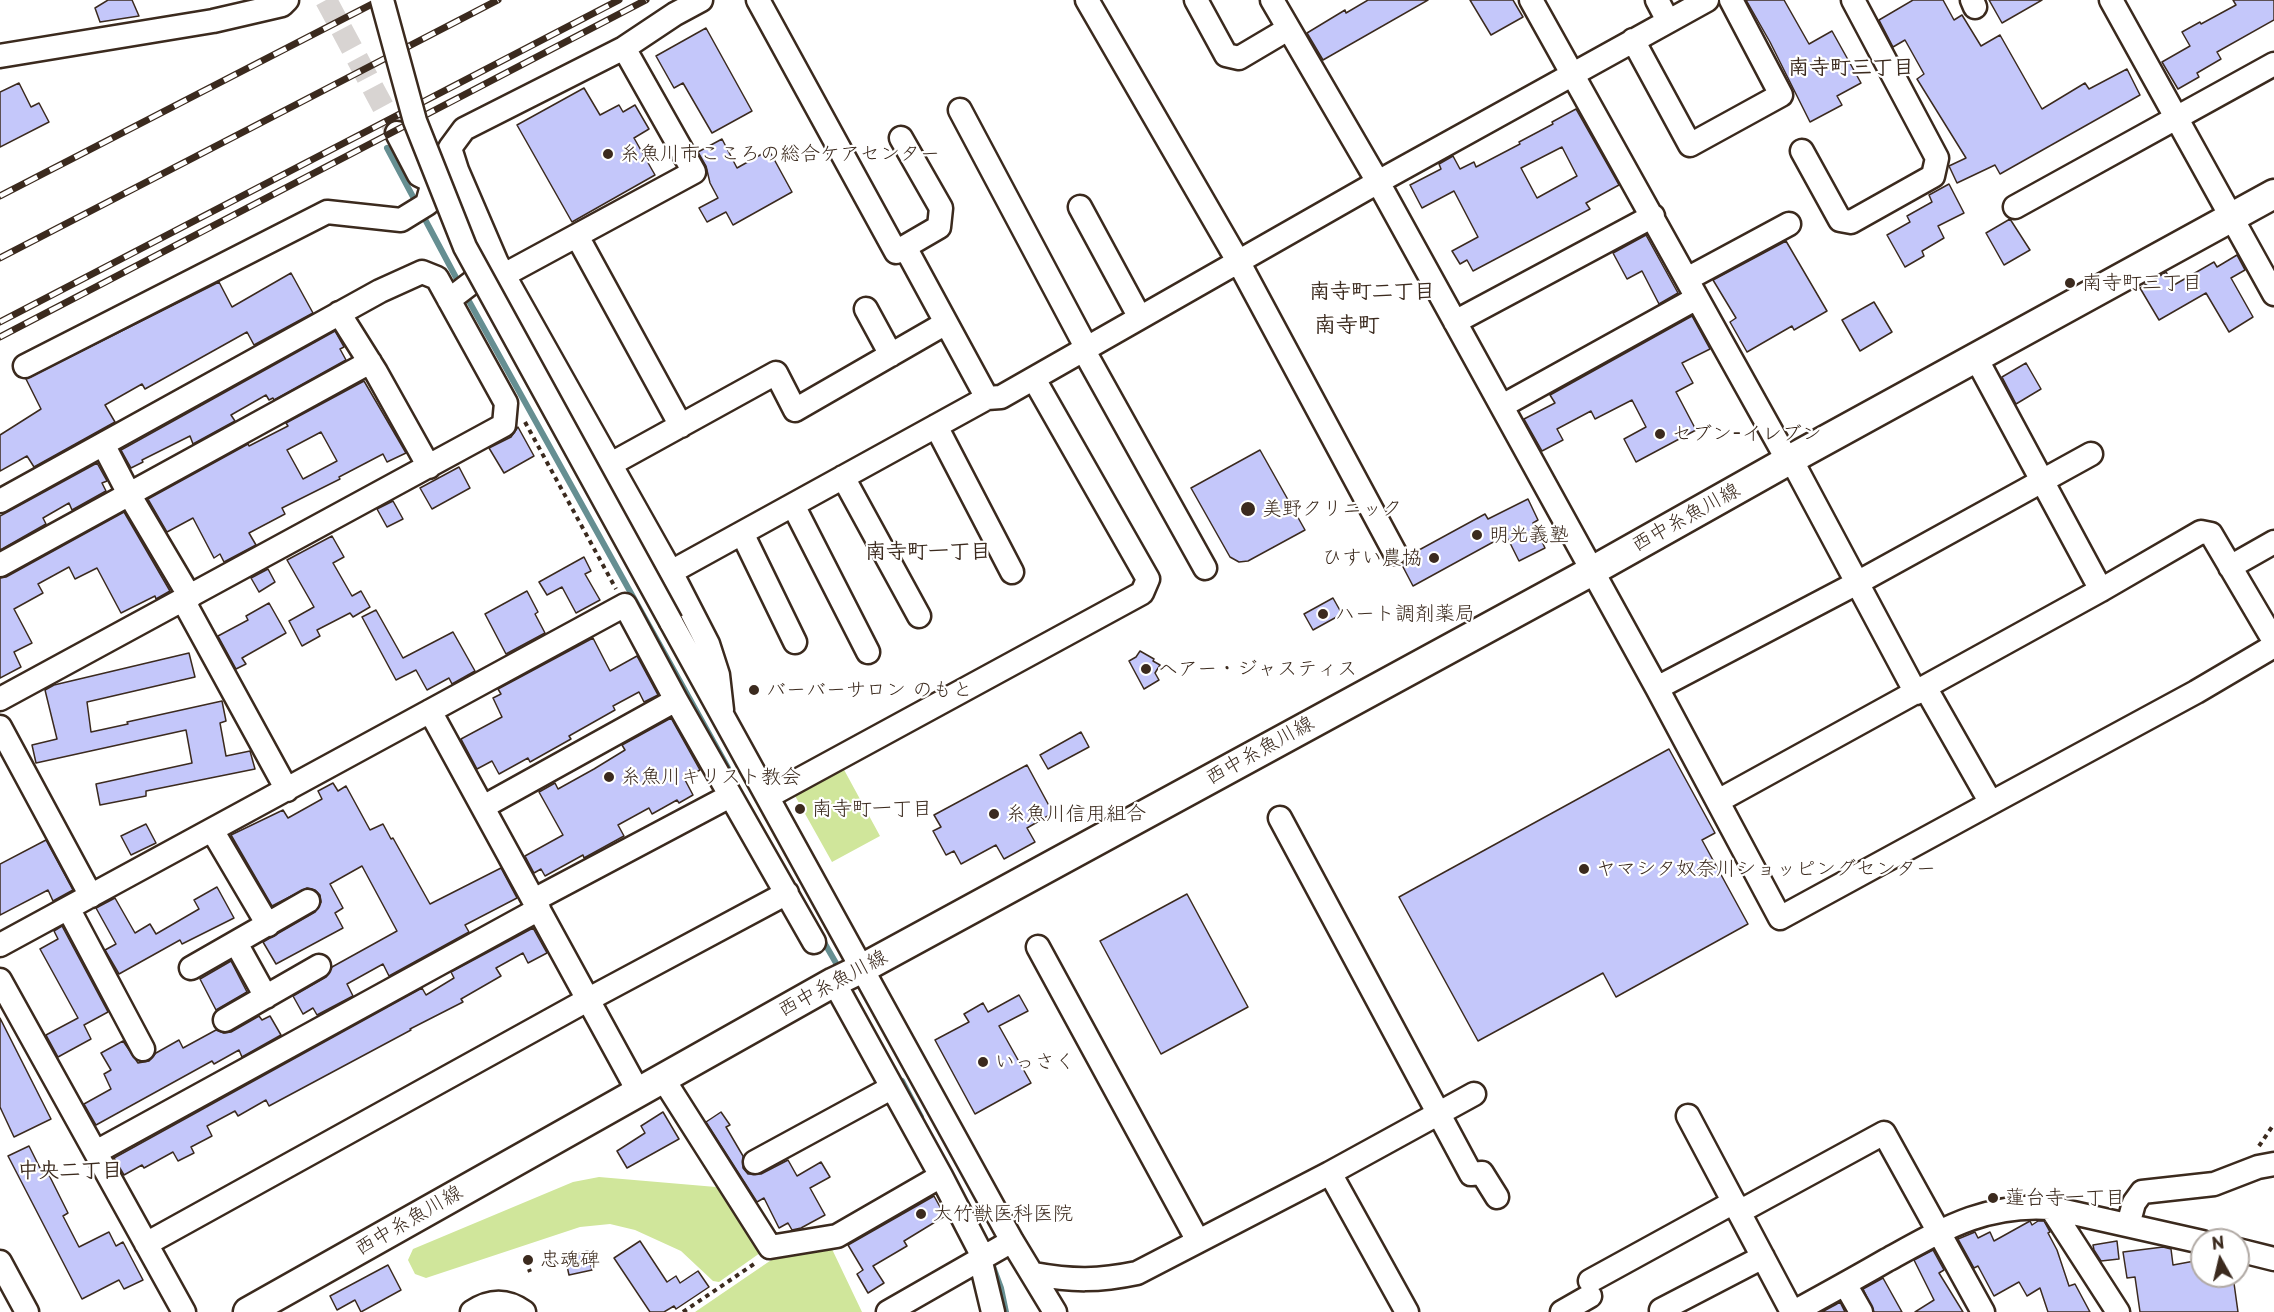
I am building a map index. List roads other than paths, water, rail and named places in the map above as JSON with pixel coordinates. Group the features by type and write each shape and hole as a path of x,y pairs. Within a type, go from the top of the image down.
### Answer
{"main road":[{"name":"西中糸魚川線","path":"248,1312 834,982 863,969 1592,571 2274,194"}],"street":[{"path":"2,49 213,21 282,5 287,0"},
{"path":"382,0 415,121 465,247 671,622 722,710 1012,1241 1055,1312"},
{"path":"701,0 675,14 624,48 464,129 450,148 457,170 501,269 671,572 708,644 718,675 722,710"},
{"path":"758,0 896,252 939,227 941,208 901,138"},
{"path":"1088,0 1238,261 1395,553"},
{"path":"1196,0 1226,55 1239,58 1288,29"},
{"path":"1272,0 1378,182 1502,406 1658,688 1780,918 2196,692 2274,646"},
{"path":"1531,0 1790,460 1857,584 1991,803"},
{"path":"1657,0 1668,21"},
{"path":"671,572 987,398 1000,397 1034,379 1139,316 1573,72 1707,0"},
{"path":"1633,40 1690,145 1781,95 1731,0"},
{"path":"1802,150 1839,220 1851,222 1933,176 1937,158 1853,0"},
{"path":"2111,0 2274,294"},
{"path":"449,300 501,269 577,236 694,172 624,48"},
{"path":"2015,207 2274,64"},
{"path":"960,110 1085,348 1205,568"},
{"path":"397,133 419,175 433,182"},
{"path":"25,366 327,212 401,220 427,204 433,182 457,170"},
{"path":"1080,207 1139,316"},
{"path":"1455,322 1653,216"},
{"path":"1502,406 1692,288 1789,224"},
{"path":"577,236 681,426"},
{"path":"904,247 987,398"},
{"path":"0,501 339,313 422,272 437,278 506,403 504,425 0,699"},
{"path":"866,309 891,355"},
{"path":"339,313 370,362 429,467"},
{"path":"611,464 776,374 795,410 946,323"},
{"path":"1976,358 2101,590"},
{"path":"0,565 370,362"},
{"path":"769,796 1142,594 1148,579 1034,379"},
{"path":"936,426 1012,572"},
{"path":"104,444 287,789"},
{"path":"1658,688 1857,584 2091,454"},
{"path":"843,477 919,616"},
{"path":"793,505 868,652"},
{"path":"1718,801 2101,590 2201,532 2211,534 2274,641"},
{"path":"742,533 795,642"},
{"path":"2230,567 2274,542"},
{"path":"0,945 625,605 676,700 814,942"},
{"path":"483,807 676,700"},
{"path":"430,711 589,999 770,1247 837,1236 941,1176"},
{"path":"0,726 91,896"},
{"path":"96,1152 730,796"},
{"path":"1280,818 1471,1174 1482,1173 1497,1197"},
{"path":"212,830 268,925"},
{"path":"146,1244 589,999 787,893"},
{"path":"191,968 308,901"},
{"path":"68,908 143,1049"},
{"path":"236,943 266,997"},
{"path":"1038,947 1198,1241"},
{"path":"225,1020 319,966"},
{"path":"0,980 184,1312"},
{"path":"834,982 941,1176 981,1257 993,1312"},
{"path":"755,1162 891,1088"},
{"path":"1034,1274 1067,1280 1111,1279 1137,1273 1330,1173 1474,1094"},
{"path":"1688,1116 1793,1312 1940,1231 1971,1217 1999,1209 2027,1206 2051,1208 2190,1239"},
{"path":"1562,1312 1590,1289 1736,1207 1884,1133 1983,1312"},
{"path":"2128,1225 2134,1203 2142,1192 2214,1184 2258,1167 2274,1164"},
{"path":"1330,1173 1407,1312"},
{"path":"2051,1208 2118,1312"},
{"path":"894,1310 981,1257 1012,1241"},
{"path":"2250,1253 2274,1258"},
{"path":"1661,1310 1763,1257"},
{"path":"0,1262 27,1312"},
{"path":"1845,1284 1861,1312"},
{"path":"472,1312 481,1306 498,1301 524,1312"}],"waterway":[{"path":"387,148 460,285"},
{"path":"465,294 728,768"},
{"path":"821,937 840,970"},
{"path":"902,1081 921,1117"},
{"path":"991,1261 1001,1288 1006,1312"}],"tunnel":[{"path":"326,0 397,133"}],"railway":[{"path":"0,196 380,0"},
{"path":"0,258 498,0"},
{"path":"0,322 619,0"},
{"path":"0,337 646,0"}],"place":[{"name":"糸魚川市こころの総合ケアセンター","path":"608,154"},
{"name":"南寺町三丁目","path":"2070,283"},
{"name":"セブン-イレブン","path":"1660,434"},
{"name":"美野クリニック","path":"1248,509"},
{"name":"明光義塾","path":"1477,535"},
{"name":"ひすい農協","path":"1434,558"},
{"name":"ハート調剤薬局","path":"1323,614"},
{"name":"ヘアー・ジャスティス","path":"1146,669"},
{"name":"バーバーサロン のもと","path":"754,690"},
{"name":"糸魚川キリスト教会","path":"609,777"},
{"name":"南寺町一丁目","path":"800,809"},
{"name":"糸魚川信用組合","path":"994,814"},
{"name":"ヤマシタ奴奈川ショッピングセンター","path":"1584,869"},
{"name":"いっさく","path":"983,1062"},
{"name":"蓮台寺一丁目","path":"1993,1198"},
{"name":"大竹獣医科医院","path":"921,1214"},
{"name":"忠魂碑","path":"528,1260"}],"district":[{"name":"南寺町三丁目","path":"1851,68"},
{"name":"南寺町二丁目","path":"1372,292"},
{"name":"南寺町","path":"1347,326"},
{"name":"南寺町一丁目","path":"928,552"},
{"name":"中央二丁目","path":"70,1171"}]}
